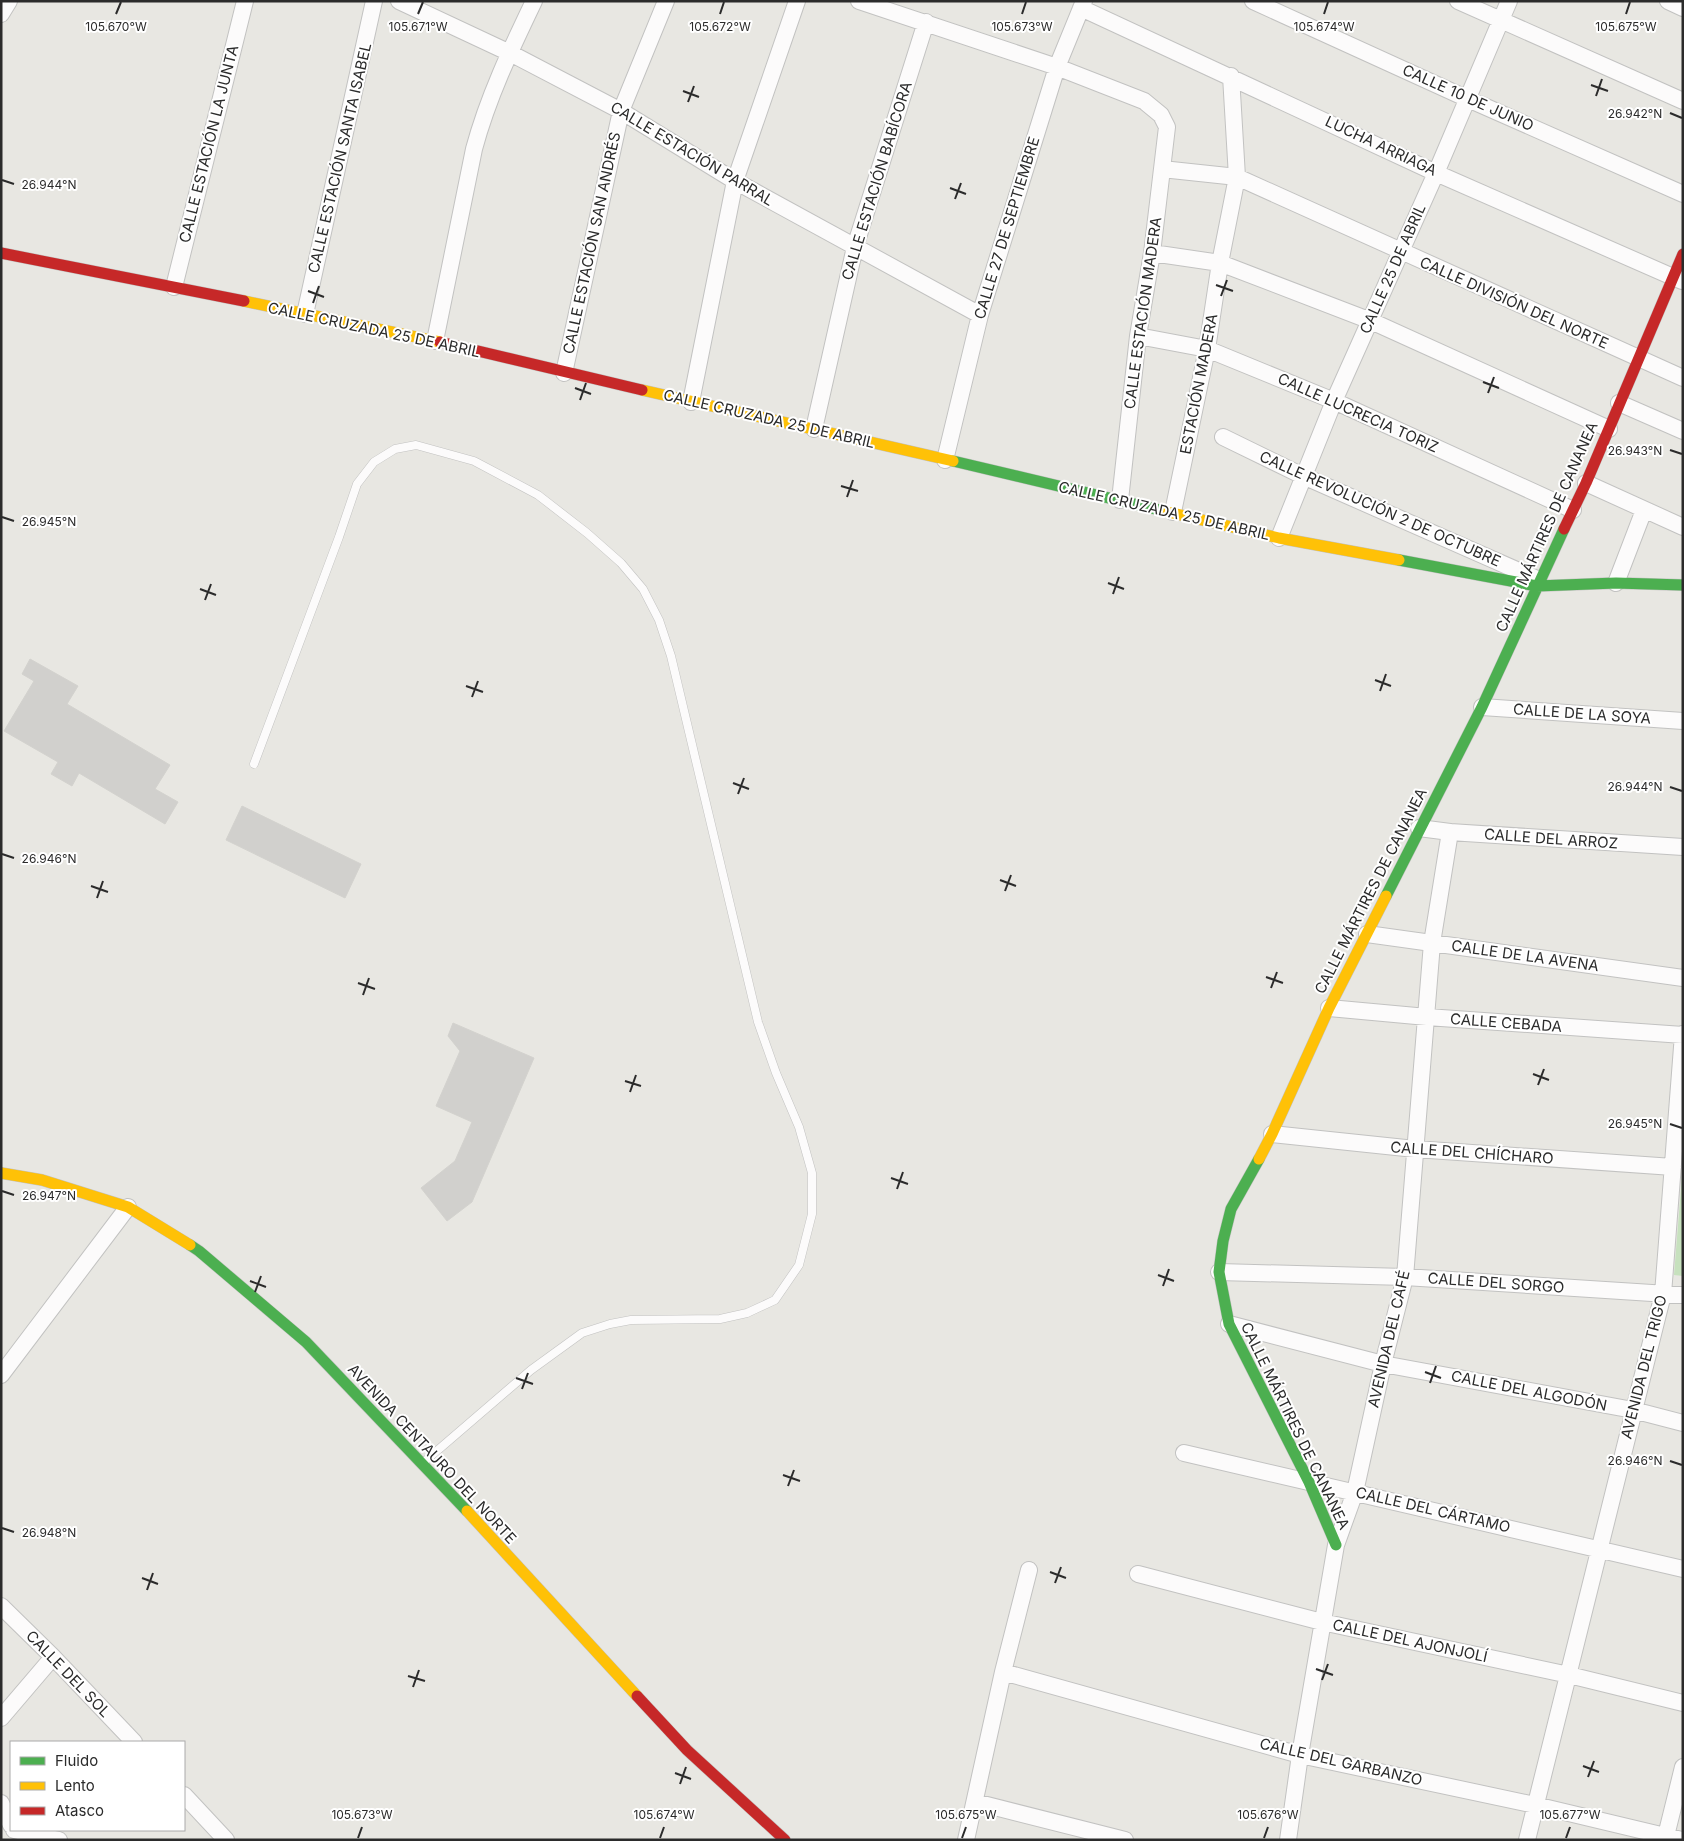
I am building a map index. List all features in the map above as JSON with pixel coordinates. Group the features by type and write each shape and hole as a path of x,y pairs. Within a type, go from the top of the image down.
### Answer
{"street":[{"path":"1,14 9,1"},
{"name":"CALLE ESTACIÓN LA JUNTA","path":"174,286 245,1"},
{"name":"CALLE ESTACIÓN SANTA ISABEL","path":"305,314 374,1"},
{"name":"CALLE ESTACIÓN PARRAL","path":"399,1 510,53 621,111 735,181 980,316"},
{"path":"435,341 474,148 490,97 534,1"},
{"name":"CALLE ESTACIÓN SAN ANDRÉS","path":"564,373 621,111 666,1"},
{"path":"691,402 735,181 797,1"},
{"path":"859,1 1057,67"},
{"name":"CALLE 10 DE JUNIO","path":"1254,1 1468,99 1683,194"},
{"path":"1458,1 1683,101"},
{"name":"CALLE 25 DE ABRIL","path":"1279,538 1334,401 1371,321 1509,1"},
{"path":"1668,1 1683,8"},
{"name":"CALLE 27 DE SEPTIEMBRE","path":"945,460 980,316 1057,67 1082,4"},
{"name":"LUCHA ARRIAGA","path":"1082,4 1436,172 1678,279"},
{"name":"CALLE ESTACIÓN BABÍCORA","path":"814,429 854,247 926,22"},
{"name":"CALLE ESTACIÓN MADERA","path":"1057,67 1144,101 1161,115 1168,127 1152,253 1138,336 1120,500"},
{"name":"ESTACIÓN MADERA","path":"1173,512 1207,349 1220,263 1237,177 1231,76"},
{"name":"CALLE DIVISIÓN DEL NORTE","path":"1162,169 1237,177 1683,378"},
{"name":"CALLE CRUZADA 25 DE ABRIL","path":"1,253 174,286 435,341 564,373 814,429 1279,538 1538,583 1683,585"},
{"path":"1152,253 1220,263 1371,321 1609,429"},
{"name":"CALLE MÁRTIRES DE CANANEA","path":"1336,1545 1309,1482 1229,1324 1218,1272 1222,1242 1231,1209 1272,1134 1329,1008 1482,707 1586,483 1639,359 1678,279 1683,254"},
{"name":"CALLE LUCRECIA TORIZ","path":"1138,336 1207,349 1334,401 1573,510"},
{"path":"1619,403 1683,431"},
{"name":"CALLE REVOLUCIÓN 2 DE OCTUBRE","path":"1223,437 1303,476 1538,583"},
{"path":"1586,483 1683,527"},
{"path":"1616,583 1644,510"},
{"name":"CALLE DE LA SOYA","path":"1482,707 1683,721"},
{"name":"CALLE DEL ARROZ","path":"1419,828 1450,832 1683,847"},
{"name":"AVENIDA DEL CAFÉ","path":"1288,1840 1300,1755 1336,1545 1355,1492 1383,1364 1405,1277 1432,943 1450,832"},
{"name":"CALLE DE LA AVENA","path":"1368,934 1683,978"},
{"name":"CALLE CEBADA","path":"1329,1008 1427,1017 1683,1034"},
{"name":"AVENIDA DEL TRIGO","path":"1527,1840 1663,1294 1683,1034"},
{"name":"CALLE DEL CHÍCHARO","path":"1272,1134 1415,1149 1673,1166"},
{"name":"AVENIDA CENTAURO DEL NORTE","path":"1,1173 42,1180 128,1207 200,1251 306,1342 423,1464 687,1750 785,1840"},
{"path":"1,1375 128,1207"},
{"name":"CALLE DEL SORGO","path":"1218,1272 1405,1277 1683,1295"},
{"name":"CALLE DEL ALGODÓN","path":"1229,1324 1383,1364 1633,1410 1683,1423"},
{"name":"CALLE DEL CÁRTAMO","path":"1184,1453 1683,1569"},
{"path":"966,1840 1003,1672 1029,1570"},
{"name":"CALLE DEL AJONJOLÍ","path":"1138,1574 1322,1622 1569,1675 1683,1703"},
{"name":"CALLE DEL SOL","path":"1,1606 53,1657 133,1741"},
{"path":"1,1718 53,1657"},
{"name":"CALLE DEL GARBANZO","path":"1003,1672 1300,1755 1535,1805 1671,1838"},
{"path":"1671,1838 1683,1767"},
{"path":"185,1796 226,1840"},
{"path":"975,1802 1125,1840"},
{"path":"1,1803 10,1822"},
{"path":"14,1831 59,1840"}],"lane":[{"path":"254,764 357,484 374,462 395,449 416,446 474,461 538,495 622,562 643,589 659,620 671,656 758,1022 776,1073 799,1127 812,1173 812,1214 799,1265 775,1300 747,1314 720,1319 632,1320 610,1324 582,1333 531,1370 423,1464"}],"green space":[{"path":"1683,1163 1683,1276 1674,1275"}],"building":[{"path":"30,659 78,686 67,704 170,765 155,789 178,802 165,824 79,773 72,786 51,774 58,762 4,731 34,681 22,674"},
{"path":"242,806 361,864 345,898 226,840"},
{"path":"453,1023 534,1058 472,1202 447,1221 421,1188 455,1161 472,1122 436,1106 460,1051 448,1036"}],"traffic: fast":[{"path":"953,461 1168,512"},
{"path":"1386,896 1482,707 1564,529"},
{"path":"1399,560 1537,586 1616,583 1683,585"},
{"path":"1259,1159 1231,1209 1223,1241 1219,1272 1229,1324 1309,1482 1336,1545"},
{"path":"190,1245 306,1342 467,1511"}],"traffic: slow":[{"path":"244,301 440,342"},
{"path":"642,390 953,461"},
{"path":"1168,512 1279,538 1399,560"},
{"path":"1259,1159 1329,1008 1386,896"},
{"path":"1,1173 42,1180 128,1207 190,1245"},
{"path":"467,1511 637,1696"}],"traffic: jam":[{"path":"1,253 244,301"},
{"path":"1564,529 1586,483 1683,254"},
{"path":"440,342 642,390"},
{"path":"637,1696 687,1750 785,1840"}]}
